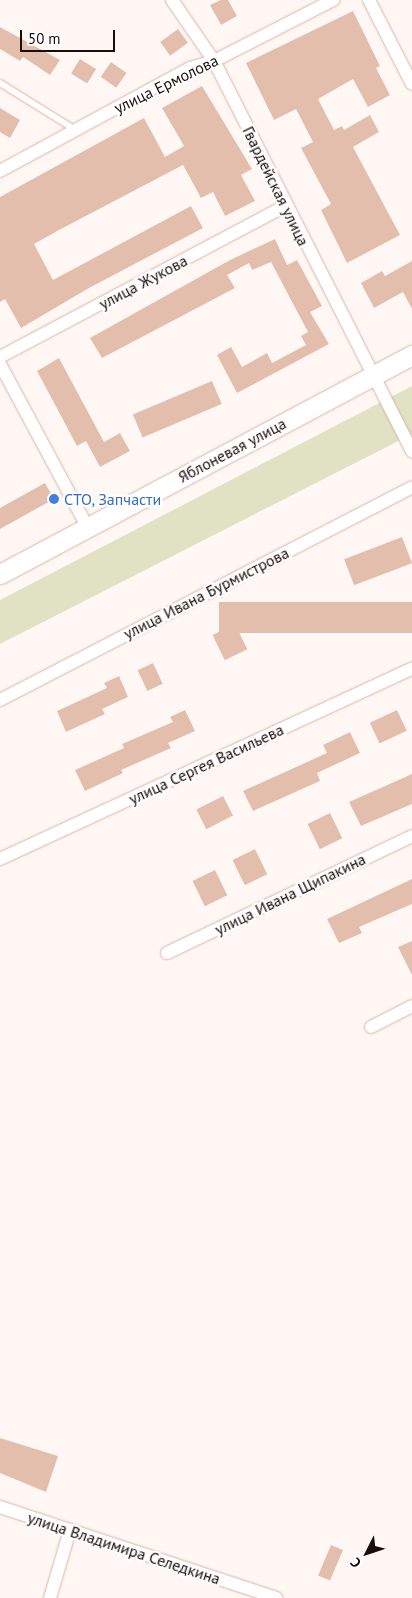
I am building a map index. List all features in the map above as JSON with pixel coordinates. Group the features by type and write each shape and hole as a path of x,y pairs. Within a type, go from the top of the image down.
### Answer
{"street":[{"name":"Гвардейская улица","path":"172,0 214,61 285,206 412,452"},
{"name":"улица Ермолова","path":"0,171 74,129 190,68 214,61 333,0"},
{"path":"369,0 412,84"},
{"name":"улица Жукова","path":"0,357 285,206"},
{"name":"Яблоневая улица","path":"0,574 87,526 412,356"},
{"path":"0,364 87,526"},
{"name":"улица Ивана Бурмистрова","path":"0,700 412,486"},
{"name":"улица Сергея Васильева","path":"0,859 412,670"},
{"name":"улица Ивана Щипакина","path":"168,953 412,836"},
{"path":"371,1027 412,1006"},
{"name":"улица Владимира Селедкина","path":"0,1507 276,1598"},
{"path":"50,1598 70,1530"}],"lane":[{"path":"0,83 74,129"}],"green space":[{"path":"412,386 412,434 0,644 0,600"}],"building":[{"path":"221,0 228,0 237,16 221,25 210,5"},
{"path":"353,11 380,66 376,68 390,95 368,107 353,79 318,99 334,130 342,126 344,130 370,115 379,132 353,147 400,235 347,263 321,210 331,204 301,148 313,142 296,109 274,120 246,63"},
{"path":"0,27 60,60 50,75 23,57 20,61 0,49"},
{"path":"178,29 188,43 170,56 160,42"},
{"path":"80,59 96,69 87,83 71,73"},
{"path":"111,62 127,73 116,88 101,77"},
{"path":"202,86 252,169 241,175 255,201 225,216 213,192 201,198 183,165 59,230 34,244 53,280 191,206 203,228 89,288 21,328 5,299 0,302 0,197 144,118 165,157 184,146 162,108"},
{"path":"0,108 20,120 10,138 0,132"},
{"path":"275,239 287,265 297,260 322,306 310,312 329,344 237,393 217,355 231,347 242,367 267,353 272,363 306,345 301,336 308,332 271,262 252,270 249,263 227,275 235,288 102,358 90,338 230,260"},
{"path":"412,261 412,309 403,292 374,308 361,283 382,271 385,276"},
{"path":"59,358 104,442 120,433 130,451 100,467 86,441 77,446 37,371"},
{"path":"212,381 222,404 143,438 133,415"},
{"path":"45,483 54,499 0,529 0,508"},
{"path":"402,537 412,563 354,585 344,559"},
{"path":"219,602 412,602 412,633 219,633"},
{"path":"235,624 247,649 225,660 213,635"},
{"path":"153,663 163,684 147,691 138,670"},
{"path":"119,676 128,697 102,709 105,714 66,732 57,711 107,688 104,683"},
{"path":"185,710 195,731 168,743 171,748 121,770 123,773 85,791 75,770 124,748 122,744 173,722 170,717"},
{"path":"397,710 407,731 380,744 370,723"},
{"path":"350,732 360,753 317,773 320,781 253,811 243,791 327,753 323,745"},
{"path":"412,774 412,804 361,826 349,802"},
{"path":"223,796 233,816 206,829 196,810"},
{"path":"330,813 342,838 320,849 308,824"},
{"path":"255,849 267,874 245,885 233,860"},
{"path":"215,870 227,895 205,906 193,881"},
{"path":"412,879 412,904 359,927 362,933 339,943 327,919"},
{"path":"412,941 412,975 398,947"},
{"path":"0,1438 58,1456 46,1492 0,1473"},
{"path":"331,1545 343,1550 330,1580 318,1575"}],"place":[{"name":"СТО, Запчасти","path":"54,499"}]}
